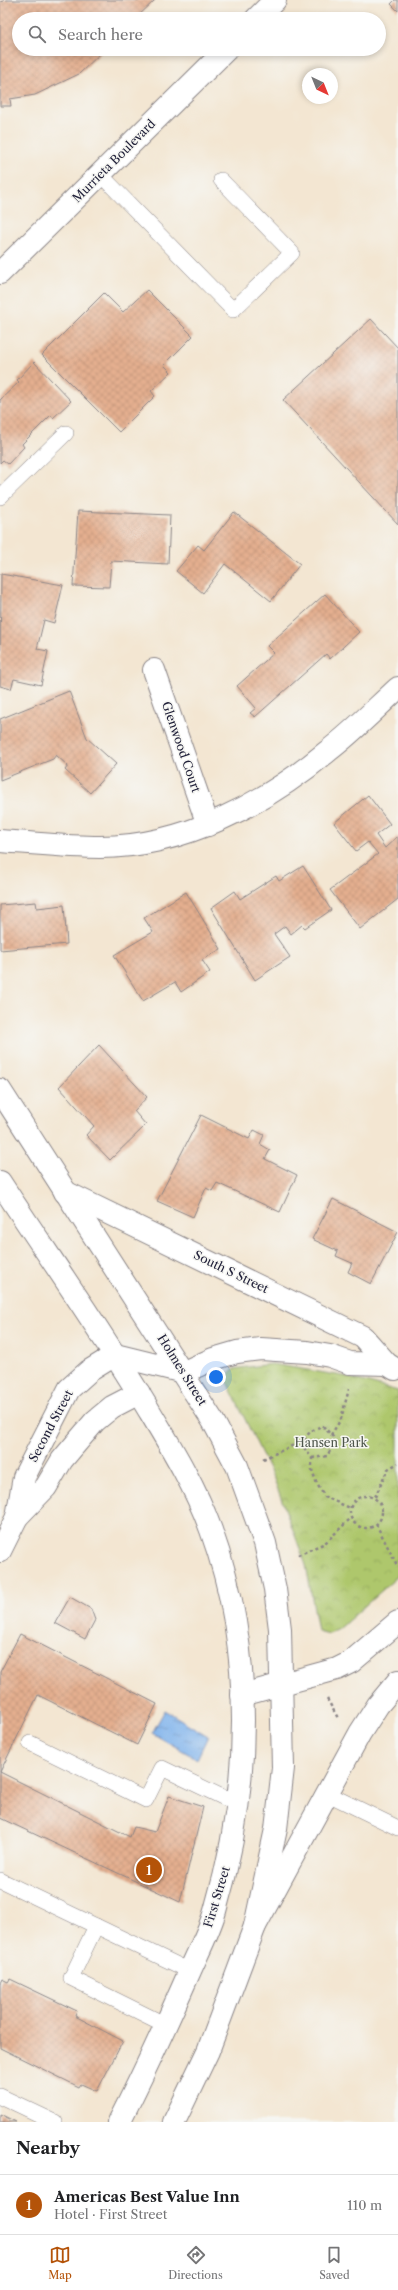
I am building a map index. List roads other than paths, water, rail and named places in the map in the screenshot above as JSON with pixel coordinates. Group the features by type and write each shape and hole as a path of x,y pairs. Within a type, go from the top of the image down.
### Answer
{"main road":[{"path":"263,12 275,0"},
{"name":"Murrieta Boulevard","path":"0,273 220,56"},
{"name":"Glenwood Court","path":"154,670 208,825"},
{"path":"0,841 101,847 151,842 208,825 274,791 329,751 398,688"},
{"name":"Holmes Street","path":"0,1090 65,1192 184,1372 213,1420 237,1466 265,1544 275,1589 280,1629 282,1682"},
{"path":"0,1182 115,1355 179,1460 211,1530 223,1570 233,1613 240,1656 242,1695 282,1682 322,1674 351,1662 398,1622"},
{"name":"South S Street","path":"65,1192 363,1337 392,1368"},
{"name":"South S Street","path":"184,1372 213,1359 237,1352 261,1349 307,1352 330,1356 350,1363 392,1368"},
{"path":"115,1355 184,1372"},
{"name":"Second Street","path":"17,1517 24,1477 68,1389 89,1371 115,1355"},
{"name":"Second Street","path":"0,1550 17,1517 46,1487 66,1455 95,1421 112,1407 139,1393"},
{"path":"174,2122 208,2051 255,1926 360,1733 378,1705 398,1681"},
{"path":"255,1926 276,1829 283,1768 282,1682"},
{"name":"First Street","path":"119,2122 166,2025 215,1914 234,1835 242,1754 242,1695"}],"lane":[{"path":"100,174 233,310 292,252 222,180"},
{"path":"0,497 66,433"},
{"path":"30,1743 146,1800 162,1768 237,1804"},
{"path":"328,1794 398,1828"},
{"path":"0,1880 190,1971"},
{"path":"96,1926 71,1978 166,2025"},
{"path":"0,2096 55,2122"}],"water":[{"path":"165,1710 208,1736 197,1759 152,1733"}],"place":[{"name":"Americas Best Value Inn","path":"149,1870"}],"park label":[{"name":"Hansen Park","path":"331,1443"}]}
